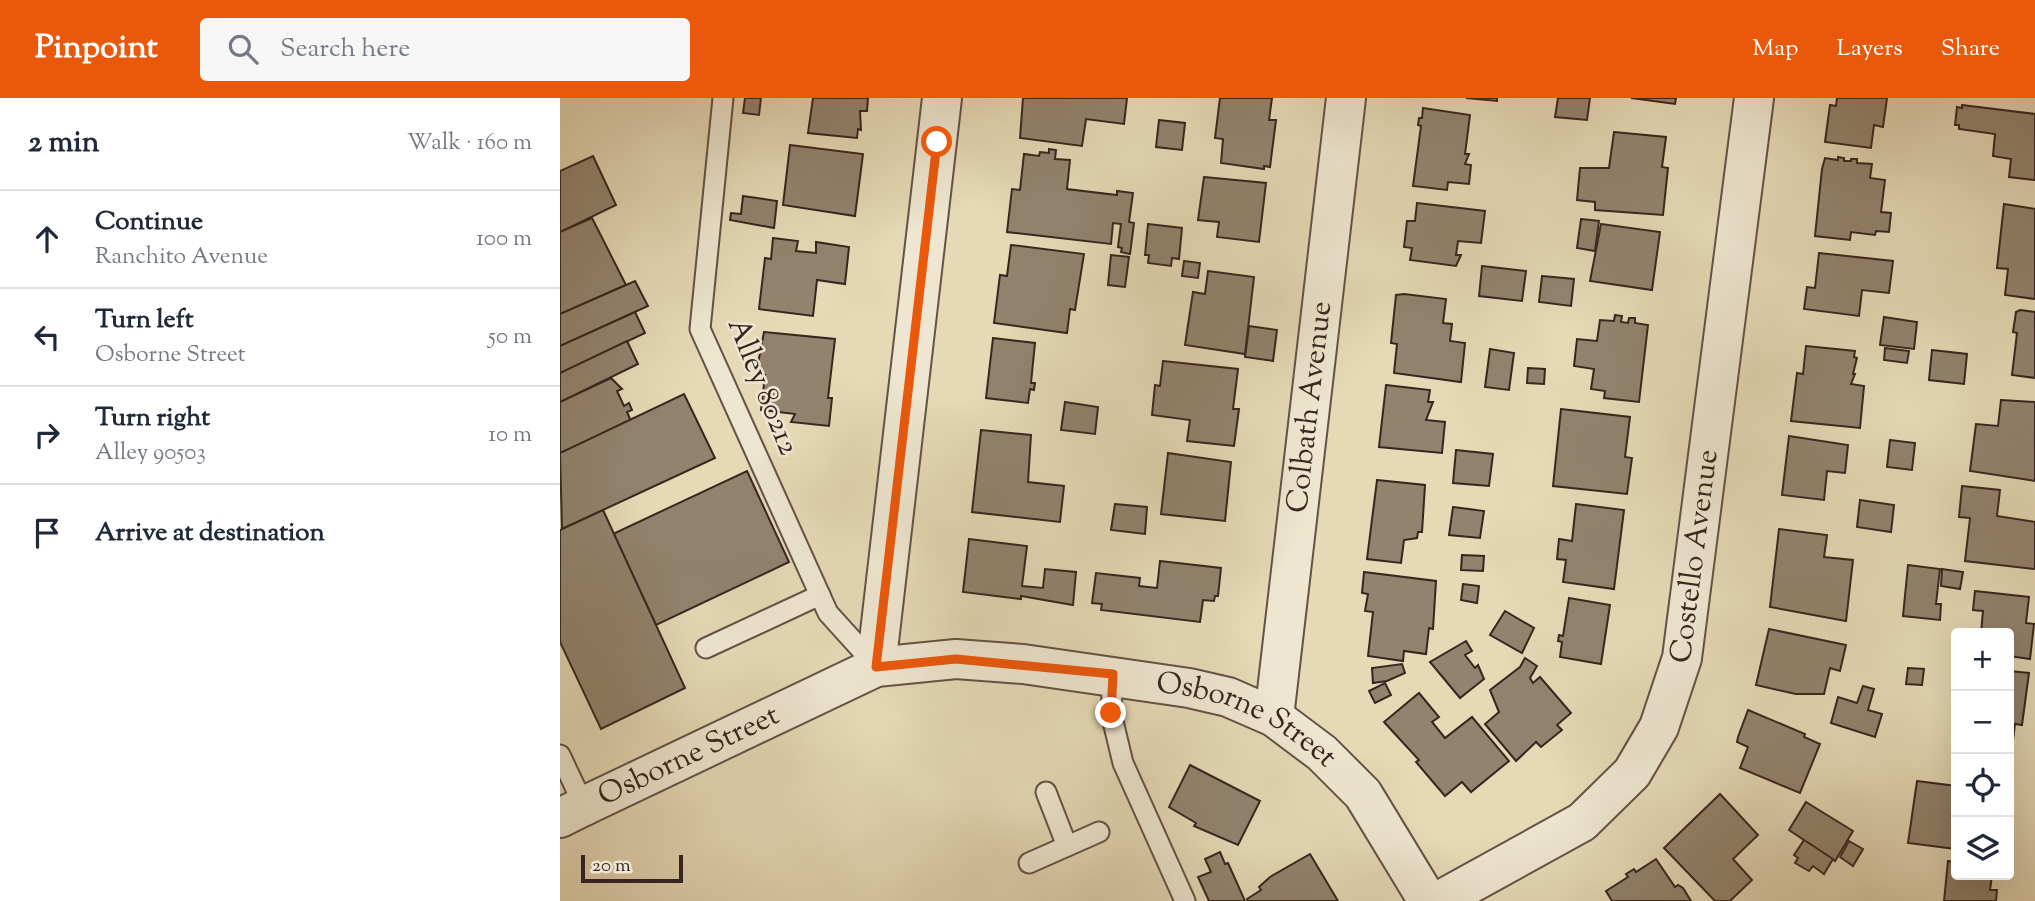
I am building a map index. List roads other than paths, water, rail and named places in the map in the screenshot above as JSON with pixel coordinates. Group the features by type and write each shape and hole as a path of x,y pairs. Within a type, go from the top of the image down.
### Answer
{"street":[{"path":"876,667 942,98"},
{"name":"Colbath Avenue","path":"1274,717 1346,98"},
{"name":"Costello Avenue","path":"1439,901 1582,822 1632,773 1659,727 1682,658 1754,98"},
{"name":"Osborne Street","path":"572,812 876,667 956,659 1113,674 1228,697 1274,717 1322,753 1363,794 1428,901"}],"lane":[{"name":"Alley 80212","path":"723,98 700,329 828,613 876,667"},
{"path":"706,648 820,595"},
{"path":"1113,674 1111,713 1123,763 1185,901"},
{"path":"560,755 572,812"},
{"path":"1046,792 1067,846"},
{"path":"1029,863 1099,832"}]}
